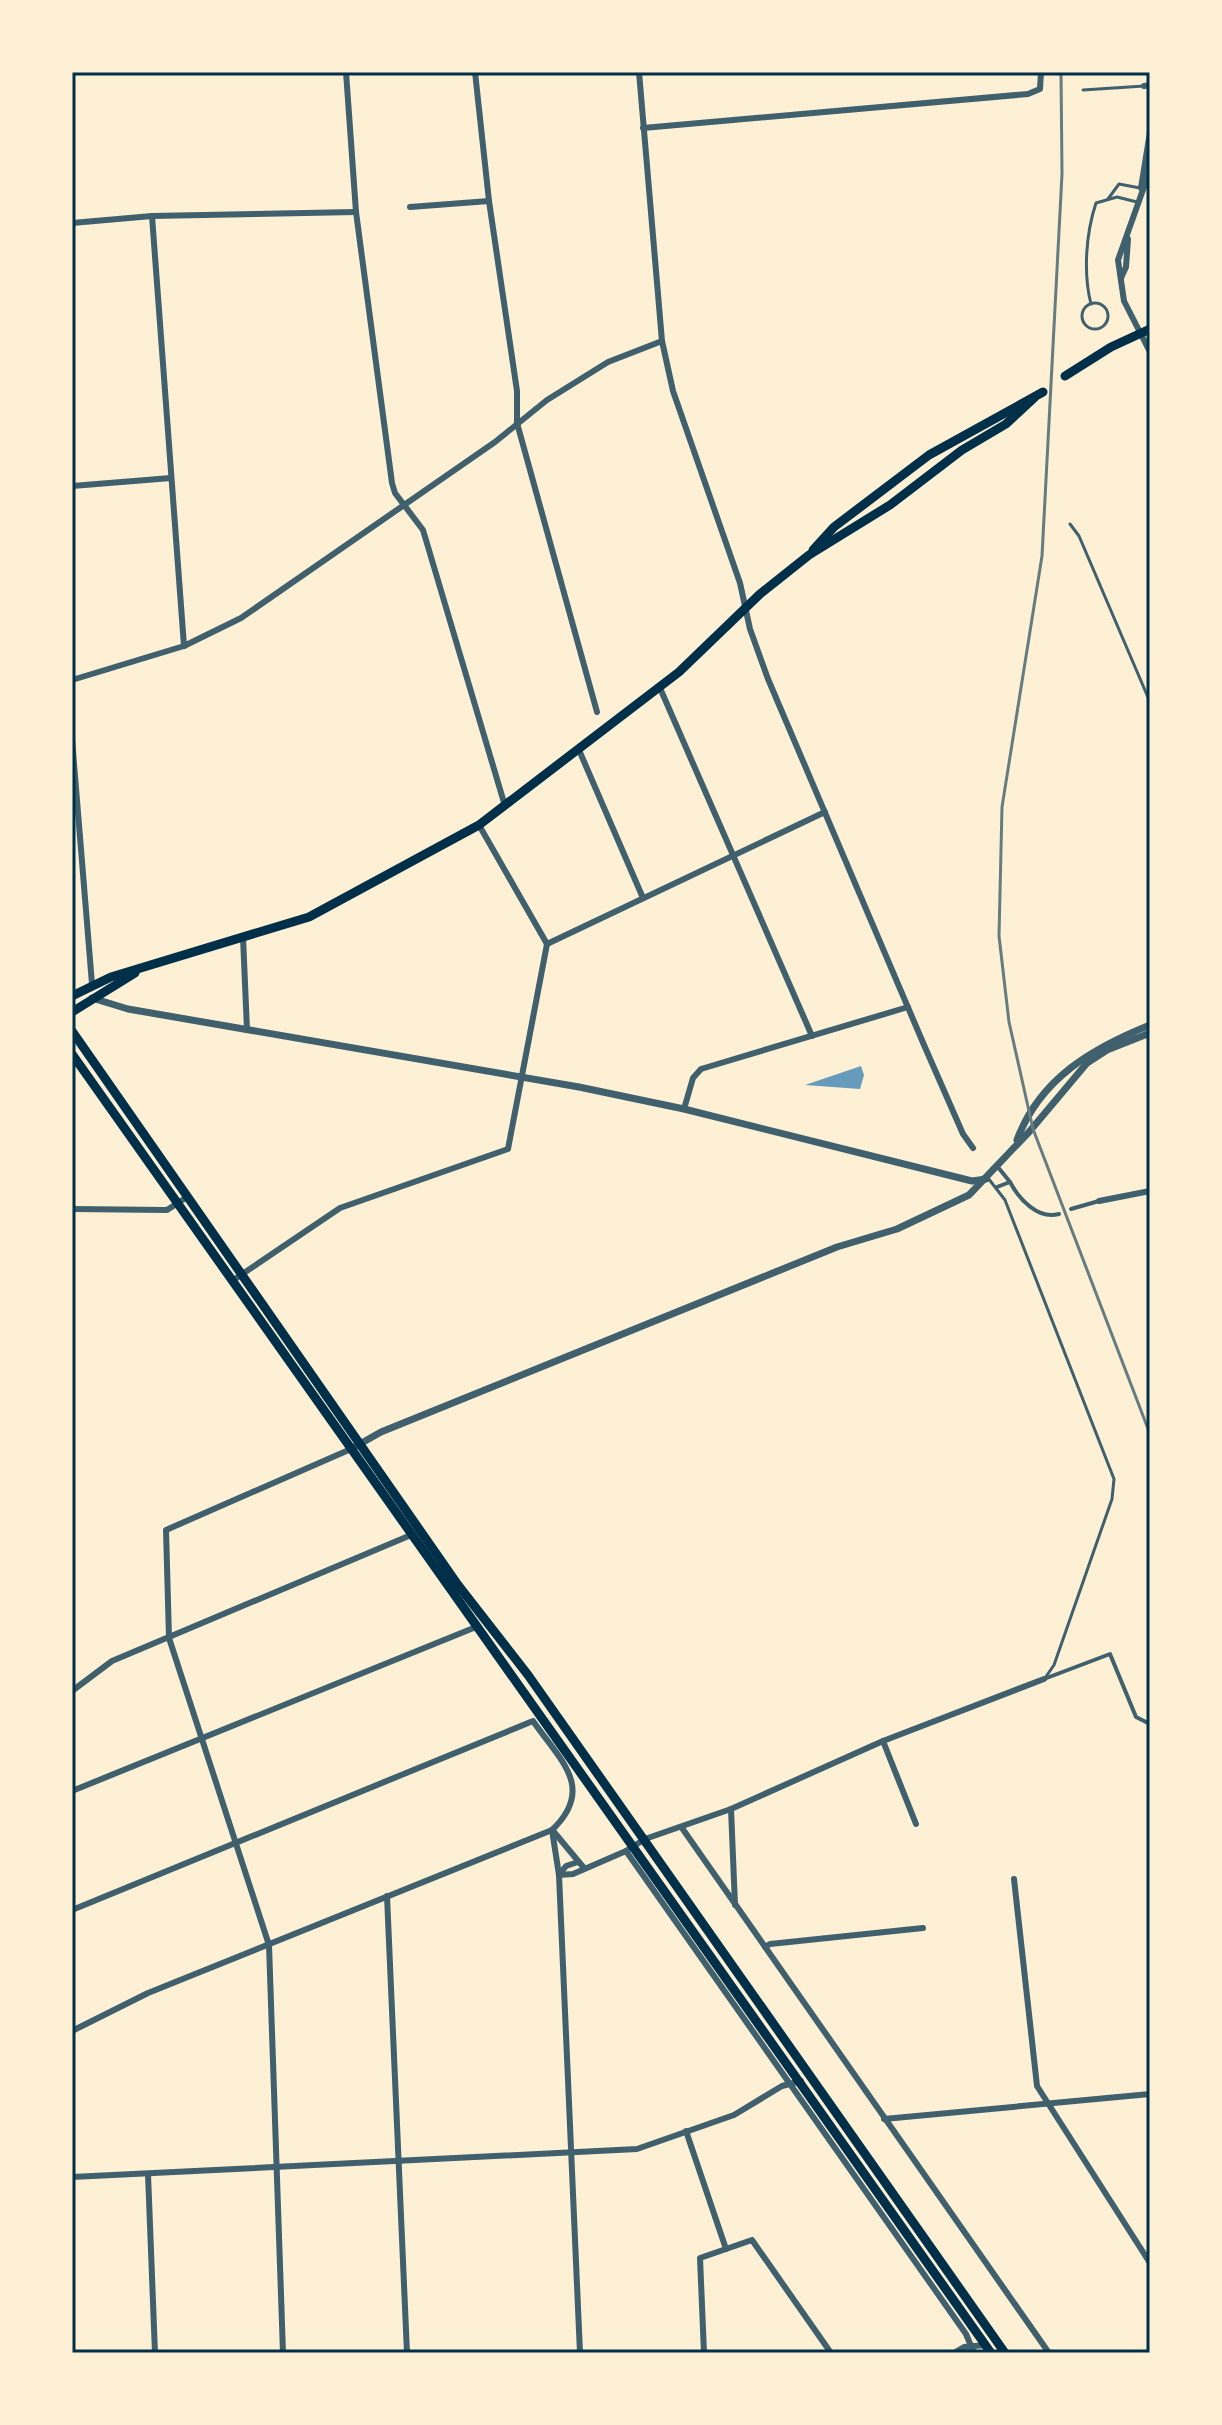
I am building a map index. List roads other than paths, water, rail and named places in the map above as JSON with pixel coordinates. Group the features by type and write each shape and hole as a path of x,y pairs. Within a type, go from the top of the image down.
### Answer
{"main road":[{"path":"1065,376 1150,329"},
{"path":"72,996 92,984 321,912 479,825 660,688 809,555 834,527 921,461 1038,395 1013,420 962,450 890,505 809,555"},
{"path":"72,1012 152,965"},
{"path":"72,1031 236,1278 355,1446 528,1675 1005,2353"},
{"path":"72,1054 182,1200"},
{"path":"355,1446 411,1535 630,1848 801,2081 989,2349"}],"street":[{"path":"346,72 356,212 392,483 423,530 505,806"},
{"path":"475,72 489,201 517,391 517,423 597,712"},
{"path":"639,72 662,341 673,391 740,583 745,609 768,679 963,1134 973,1148"},
{"path":"643,128 1038,91 1041,72"},
{"path":"1150,132 1141,188 1128,236 1119,255 1123,298 1150,352"},
{"path":"1141,188 1150,170"},
{"path":"410,207 489,201"},
{"path":"72,223 152,216 356,212"},
{"path":"152,216 184,646"},
{"path":"72,680 184,646 241,618 608,362 662,341"},
{"path":"72,486 171,478"},
{"path":"660,688 812,1036"},
{"path":"72,739 92,984"},
{"path":"579,750 643,898"},
{"path":"547,944 825,812"},
{"path":"236,1278 340,1208 508,1149 547,944 479,825"},
{"path":"243,937 247,1030"},
{"path":"92,998 128,1009 523,1076 684,1109 972,1181 988,1178"},
{"path":"684,1109 693,1078 701,1069 908,1007"},
{"path":"1017,1142 1023,1126 1076,1061 1104,1043 1150,1025"},
{"path":"283,2353 269,1945 169,1638 166,1530 355,1446 837,1247 864,1241 940,1211 963,1199 988,1178 1087,1063 1107,1050 1150,1033"},
{"path":"997,1166 1020,1198 1041,1214 1050,1217 1059,1214"},
{"path":"997,1187 1010,1182"},
{"path":"1071,1209 1150,1191"},
{"path":"72,1209 167,1210 182,1200"},
{"path":"72,1691 112,1661 411,1535"},
{"path":"72,1791 476,1627"},
{"path":"559,1875 573,1874 581,1865 731,1809 883,1741 1110,1654 1136,1717 1150,1724"},
{"path":"72,1910 533,1721 573,1778 575,1795 567,1816 552,1830 119,2006 72,2031"},
{"path":"883,1741 916,1824"},
{"path":"731,1809 735,1905"},
{"path":"682,1828 1049,2353"},
{"path":"552,1830 581,1865"},
{"path":"552,1830 559,1875 580,2353"},
{"path":"630,1848 972,2349"},
{"path":"1014,1879 1037,2086 1150,2263"},
{"path":"387,1896 407,2353"},
{"path":"765,1947 923,1928"},
{"path":"72,2177 637,2149 734,2115 782,2086 801,2081"},
{"path":"884,2119 1150,2094"},
{"path":"686,2131 726,2249"},
{"path":"148,2174 155,2353"},
{"path":"704,2353 700,2258 752,2240 831,2353"},
{"path":"954,2353 989,2349"}],"lane":[{"path":"1083,90 1147,85"},
{"path":"1108,199 1119,184 1141,188"},
{"path":"1091,304 1087,288 1090,221 1096,203 1108,199 1137,202"},
{"path":"1091,304 1102,305 1107,312 1107,321 1099,328 1089,328 1082,321 1083,310 1091,304"},
{"path":"1070,524 1080,538 1150,702"},
{"path":"988,1178 997,1187 1113,1474 1113,1495 1054,1665 1044,1679"}],"water":[{"path":"861,1066 864,1075 860,1089 805,1085"}],"railway":[{"path":"1061,72 1062,174 1042,556 1002,807 999,936 1009,1022 1033,1129 1150,1434"}]}
